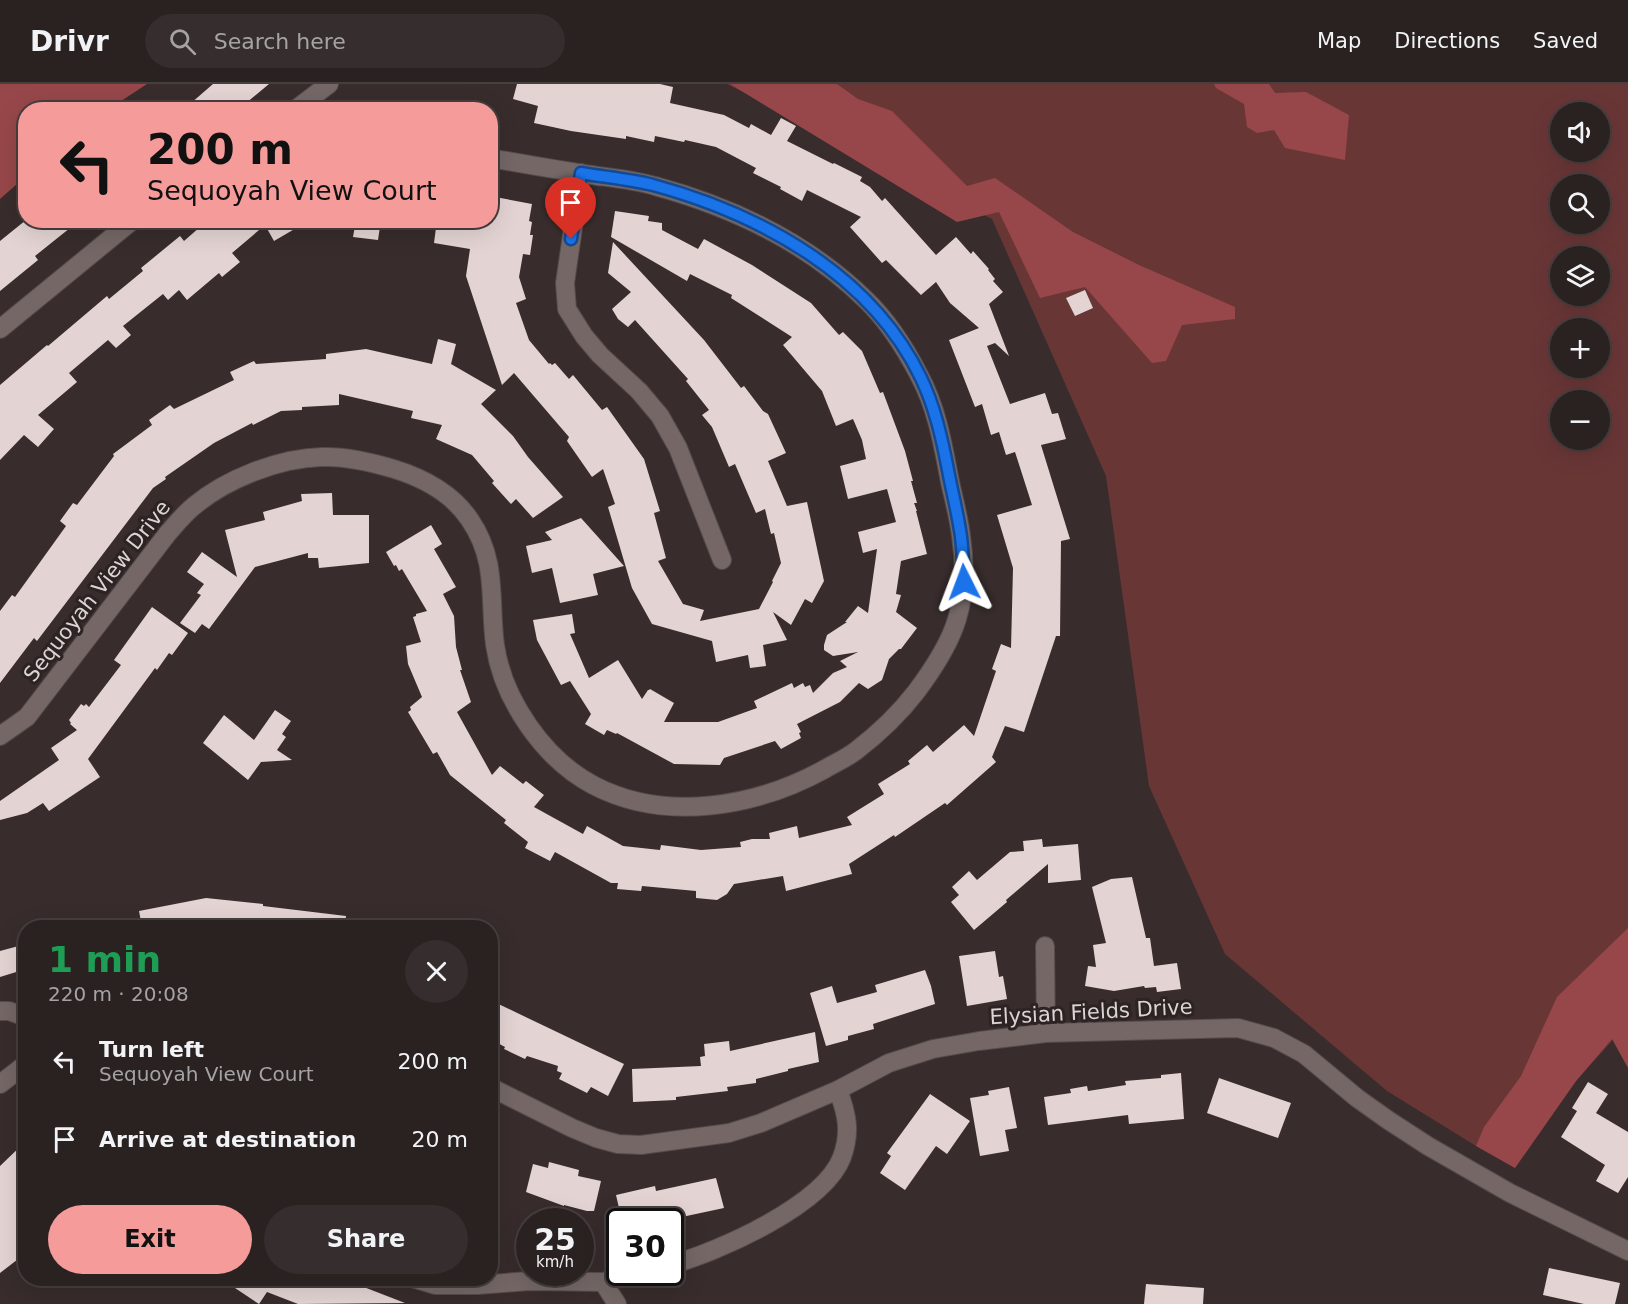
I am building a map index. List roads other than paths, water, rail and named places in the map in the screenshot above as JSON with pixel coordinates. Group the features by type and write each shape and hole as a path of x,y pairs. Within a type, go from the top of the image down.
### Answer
{"street":[{"path":"305,102 329,84"},
{"name":"Sequoyah View Drive","path":"0,736 27,717 168,533 194,506 232,481 273,465 320,457 364,460 412,474 446,494 469,518 485,549 492,585 496,647 506,686 536,736 557,760 592,785 631,801 673,807 712,806 756,798 806,779 854,752 899,713 933,669 957,622 964,582 962,537 939,425 921,379 898,338 867,300 824,265 768,229 715,204 650,184 498,159"},
{"path":"581,173 565,283 567,309 584,336 639,391 660,416 678,448 722,560"},
{"path":"0,329 123,228"},
{"path":"1046,946 1046,1033"},
{"path":"0,1011 18,1013"},
{"name":"Elysian Fields Drive","path":"498,1091 596,1138 618,1144 641,1145 729,1133 761,1123 838,1090 889,1063 933,1049 1046,1033 1238,1028 1274,1038 1304,1054 1357,1098 1428,1146 1510,1193 1628,1251"},
{"path":"0,1084 18,1070"},
{"path":"684,1259 724,1245 780,1217 811,1194 830,1176 841,1158 847,1136 847,1115 838,1090"},
{"path":"498,1283 606,1281"},
{"path":"603,1282 617,1304"}]}
